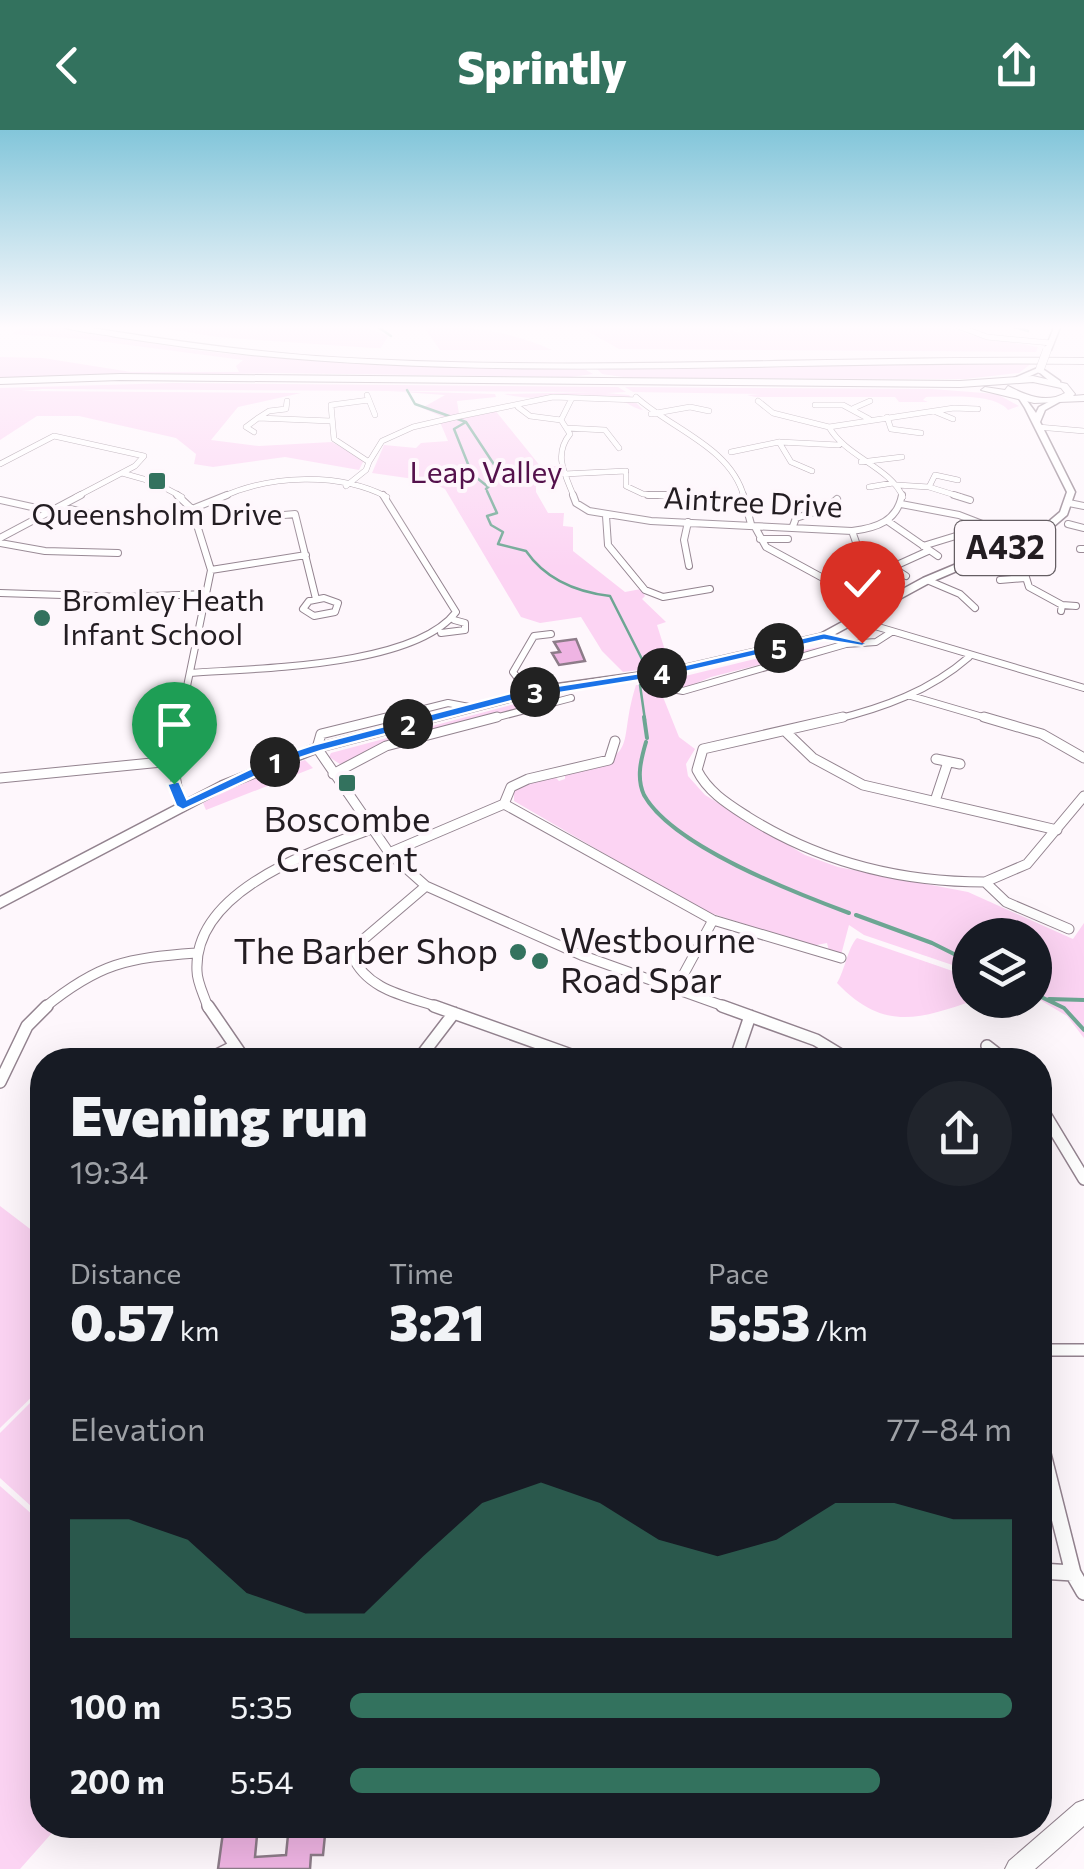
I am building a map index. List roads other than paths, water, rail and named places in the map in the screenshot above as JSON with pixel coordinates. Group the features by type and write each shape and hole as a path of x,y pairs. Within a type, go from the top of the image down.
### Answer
{"main road":[{"name":"A432","path":"0,902 278,761 529,693 656,674 824,636 858,621 927,580 1026,541 1058,519 1069,503 1068,480 1025,406"},
{"path":"1038,424 1042,409 1048,406"}],"street":[{"path":"254,432 246,427 269,411 286,406"},
{"path":"334,406 331,420 336,442 360,452 369,462"},
{"path":"371,406 375,415"},
{"path":"346,486 366,470 382,441 408,429 507,406"},
{"path":"561,420 568,406"},
{"path":"645,406 730,468 740,483 753,526 766,547 878,608"},
{"path":"764,406 773,413 829,427 959,406"},
{"path":"837,406 862,406"},
{"path":"967,406 978,410"},
{"path":"501,412 518,408 530,416 561,420"},
{"path":"854,408 875,430"},
{"path":"652,414 707,409"},
{"path":"936,412 953,419"},
{"path":"887,416 888,430 923,433"},
{"path":"258,418 279,422 331,420"},
{"path":"405,419 408,429"},
{"path":"561,420 570,434 560,452 576,503 606,516 604,532 610,548 654,595"},
{"path":"1038,424 1081,430 1084,442"},
{"path":"829,427 839,446 895,484 903,496 901,504 959,515 1026,541"},
{"path":"566,428 604,428 619,446 629,445"},
{"path":"0,464 43,439 60,436 144,456 122,473 0,541"},
{"path":"731,452 779,442 839,446"},
{"path":"779,442 788,463 812,471"},
{"path":"862,462 892,454 902,457"},
{"path":"122,473 176,492 192,509 211,570 172,761 174,784 183,806"},
{"path":"564,474 626,473 626,486 642,494 673,497 672,493"},
{"path":"928,487 931,477 956,477"},
{"path":"192,509 244,488 280,481 346,486 387,498 452,603 454,620"},
{"path":"870,487 928,487 966,499 957,506"},
{"path":"0,500 50,511"},
{"path":"794,526 796,518 836,501 847,506"},
{"path":"1069,503 1084,506"},
{"name":"Aintree Drive","path":"606,516 852,531 888,522 901,504"},
{"path":"60,506 109,518"},
{"path":"284,515 298,513 316,599"},
{"path":"688,522 684,540 689,566"},
{"path":"888,522 938,556"},
{"path":"1068,524 1084,528"},
{"path":"852,531 854,544"},
{"path":"906,576 889,568 954,534"},
{"path":"760,539 788,539"},
{"path":"0,541 45,551 111,552"},
{"path":"993,552 1018,566 1034,591 1062,609 1076,606"},
{"path":"211,570 306,555"},
{"path":"991,574 999,581 1025,578"},
{"path":"927,580 976,605"},
{"path":"644,600 654,595 674,596 710,588"},
{"path":"0,594 206,594"},
{"path":"316,599 334,600 338,608 328,615 305,613 304,606 316,599"},
{"path":"191,673 333,661 466,630 465,624 454,620"},
{"path":"441,633 454,620"},
{"path":"858,621 1084,688"},
{"path":"656,674 672,689 683,691 711,680 876,642 890,633"},
{"path":"522,634 551,634"},
{"path":"529,693 513,672 534,636"},
{"path":"824,636 862,643"},
{"path":"692,742 703,749 786,732 911,696 960,669 970,657"},
{"path":"911,696 1042,734 1084,758"},
{"path":"334,774 386,746 570,698"},
{"path":"786,732 813,758 862,785 1057,830"},
{"path":"389,853 504,804 511,786 609,760 615,741"},
{"path":"317,748 389,853 426,886 581,955 830,1048"},
{"path":"703,749 696,770 712,793 789,841 857,865 940,882 985,882 1027,864 1084,796"},
{"path":"936,759 960,764"},
{"path":"0,778 172,761"},
{"path":"935,801 948,762"},
{"path":"504,804 713,920 824,948 841,958"},
{"path":"233,1047 212,1020 200,995 196,953 214,916 250,882 374,828"},
{"path":"985,882 1006,902 1058,919 1069,928"},
{"path":"426,886 364,938 352,955 358,970 370,982 551,1048"},
{"path":"675,990 713,920"},
{"path":"0,1082 12,1063 24,1029 38,1013 68,992 118,962 196,953"},
{"path":"427,1048 454,1014"},
{"path":"739,1048 750,1016"},
{"path":"1052,1126 1084,1179"},
{"path":"1052,1350 1084,1350"},
{"path":"1052,1490 1073,1573 1084,1592"},
{"path":"1052,1572 1073,1573"},
{"path":"1017,1869 1084,1811"}],"waterway":[{"path":"421,406 466,422"},
{"path":"466,422 501,475 486,489"},
{"path":"466,422 454,429 472,474 487,486"},
{"path":"487,491 497,513 487,516 491,525 503,532 498,544 526,551 543,570 563,583 610,596 647,669"},
{"path":"640,685 645,720"},
{"path":"644,717 647,738"},
{"path":"646,742 640,775 644,795 680,832 737,866 849,913"},
{"path":"856,915 952,953"},
{"path":"1052,999 1084,1000"},
{"path":"1052,1002 1064,1008 1084,1030"}],"place":[{"name":"Queensholm Drive","path":"157,481"},
{"name":"Bromley Heath Infant School","path":"42,618"},
{"name":"Boscombe Crescent","path":"347,783"},
{"name":"The Barber Shop","path":"518,952"},
{"name":"Westbourne Road Spar","path":"540,961"}],"park label":[{"name":"Leap Valley","path":"486,473"}]}
